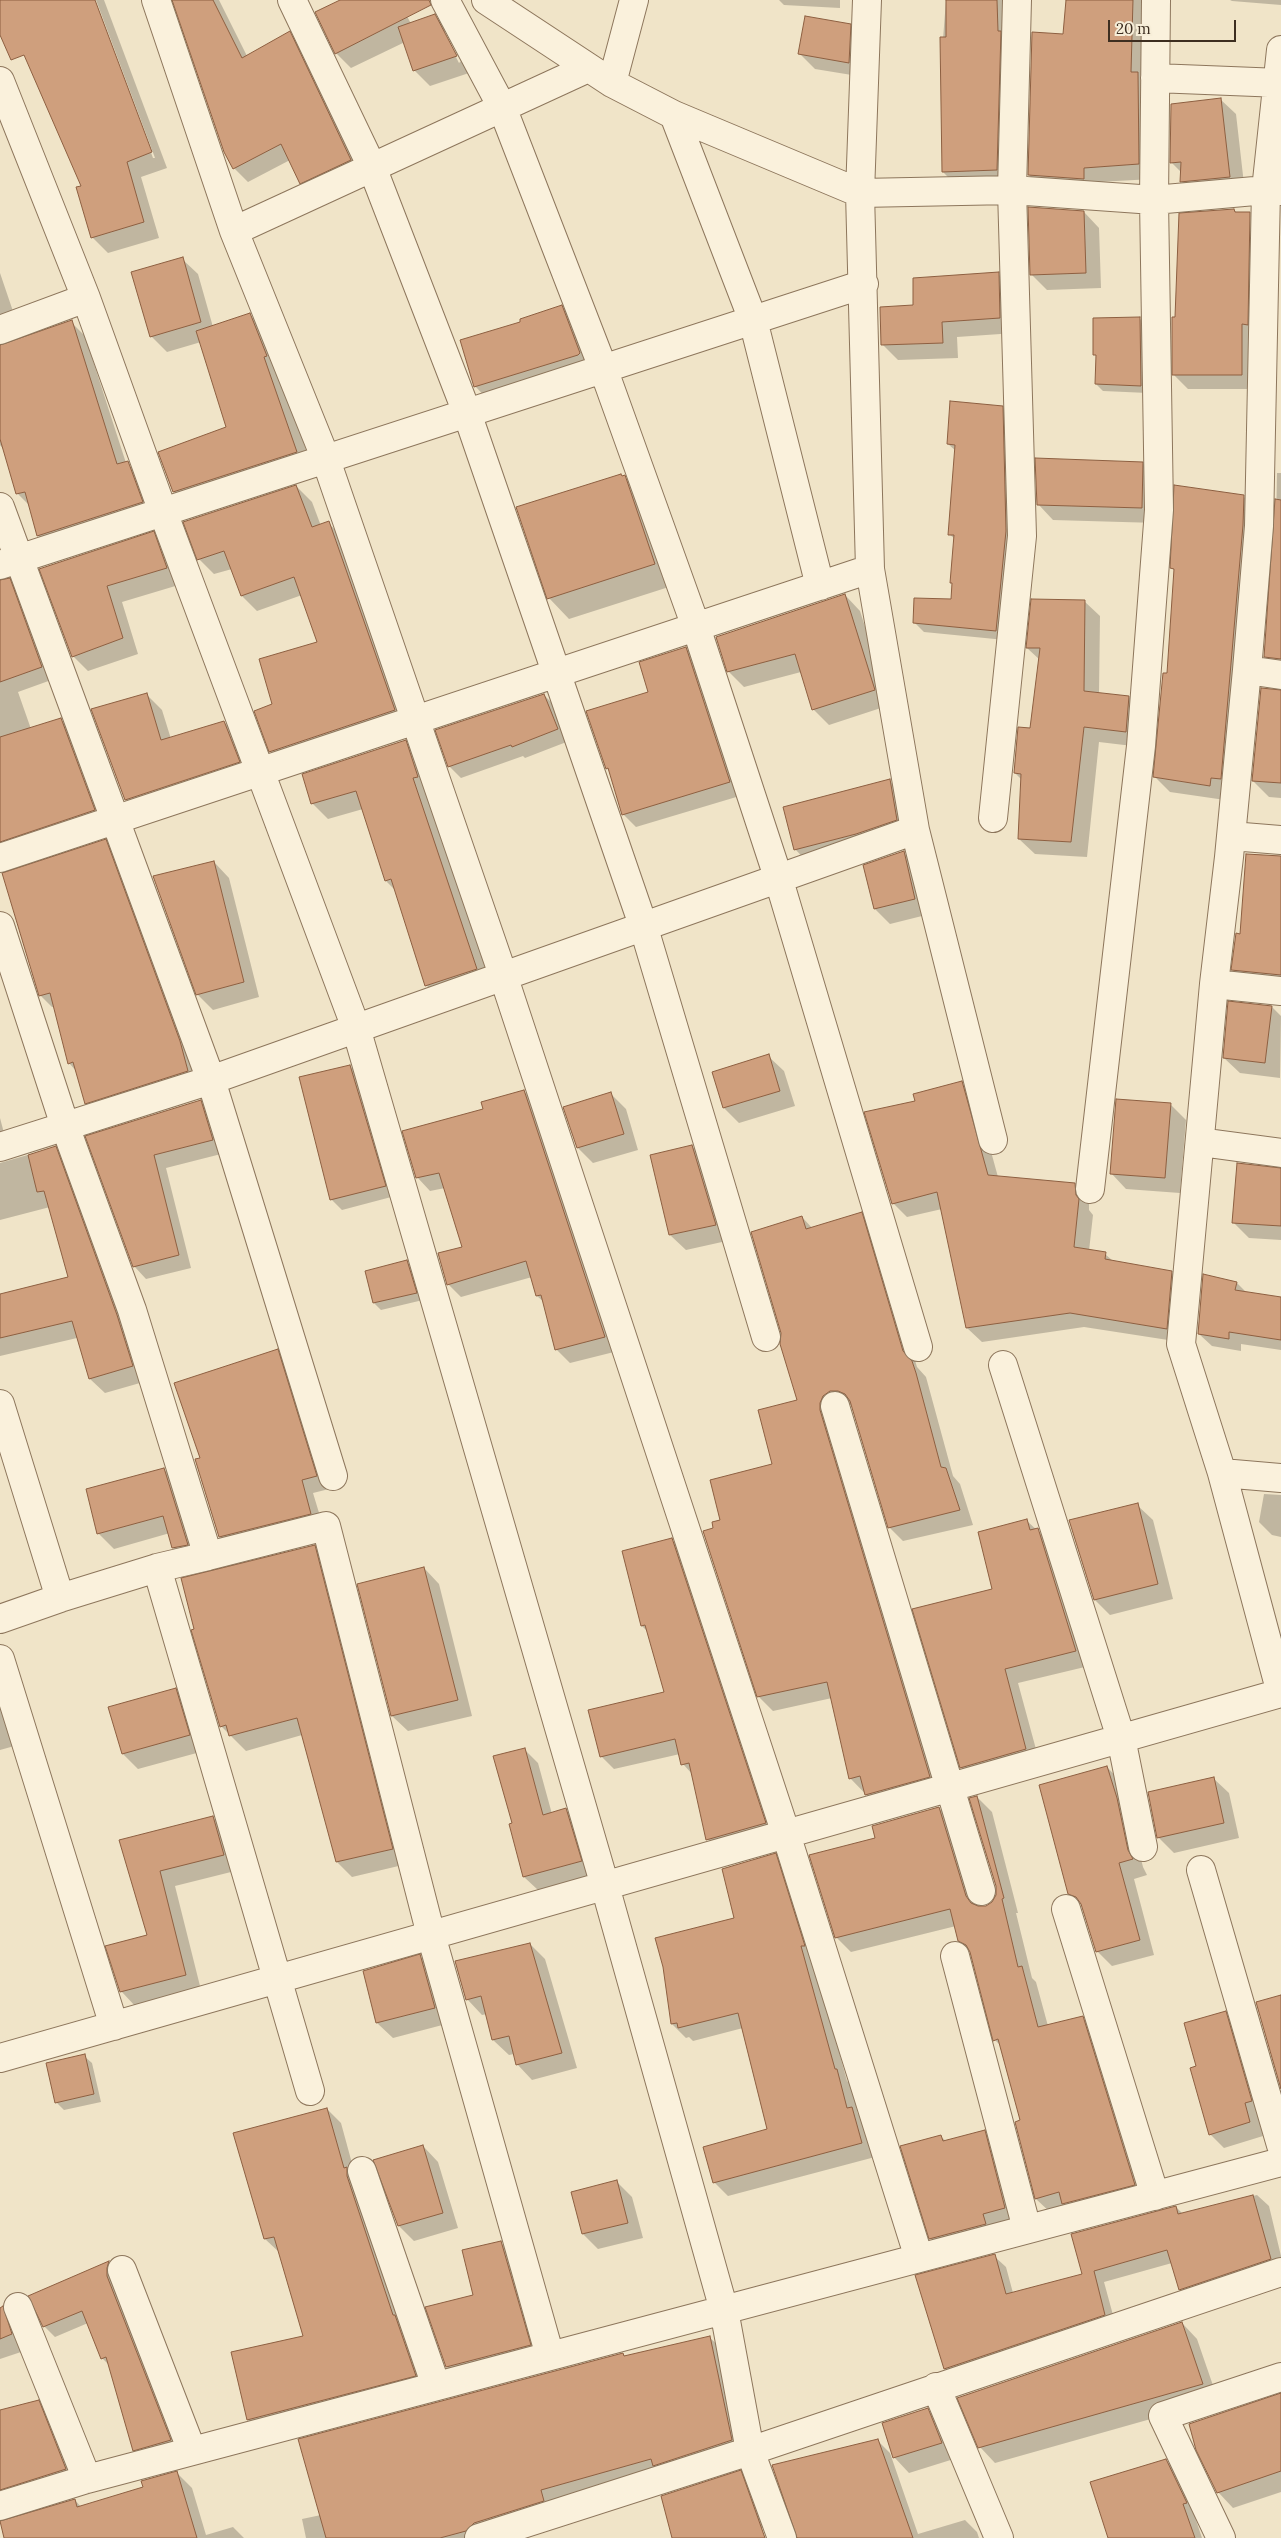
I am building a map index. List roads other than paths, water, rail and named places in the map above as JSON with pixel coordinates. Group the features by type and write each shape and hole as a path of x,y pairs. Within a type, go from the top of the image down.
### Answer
{"street":[{"path":"156,0 234,232 325,457 503,975 786,1834 919,2258"},
{"path":"292,0 372,167 467,413 644,925 766,1337"},
{"path":"445,0 502,107 602,368 696,627 778,877 918,1347"},
{"path":"486,0 612,83 674,115 860,193 1012,190 1154,200 1273,190"},
{"path":"612,83 634,0"},
{"path":"867,0 860,193 864,284 870,569 915,830 993,1140"},
{"path":"993,818 1022,536 1012,190 1017,0"},
{"path":"1090,1189 1142,746 1160,510 1154,200 1156,0"},
{"path":"0,2058 1281,1693 1270,1608 1222,1474 1181,1344 1214,984 1247,670 1270,528 1273,190 1281,50"},
{"path":"234,232 588,68"},
{"path":"1155,78 1279,83"},
{"path":"0,81 86,298 163,512 356,1028 605,1886 724,2310 750,2451 782,2538"},
{"path":"674,115 753,320 820,586"},
{"path":"10,562 325,457 467,413 864,284"},
{"path":"0,330 86,298"},
{"path":"0,507 10,562 115,820 211,1080 333,1476"},
{"path":"0,858 870,569"},
{"path":"1247,670 1281,675"},
{"path":"0,1147 211,1080 778,877 915,830"},
{"path":"1231,836 1281,840"},
{"path":"0,926 65,1126 132,1310 208,1556"},
{"path":"1214,984 1281,992"},
{"path":"1200,1142 1281,1153"},
{"path":"1003,1365 1121,1738 1143,1847"},
{"path":"0,1404 60,1598"},
{"path":"835,1406 981,1892"},
{"path":"1222,1474 1281,1478"},
{"path":"0,1619 157,1568 326,1526 431,1935 550,2356"},
{"path":"157,1568 279,1979 310,2091"},
{"path":"0,1659 114,2026"},
{"path":"1201,1870 1281,2144"},
{"path":"1066,1910 1155,2196"},
{"path":"955,1956 1027,2229"},
{"path":"0,2506 87,2479 1281,2162"},
{"path":"362,2171 436,2386"},
{"path":"122,2270 192,2451"},
{"path":"479,2538 528,2531 750,2451 936,2387 1281,2272"},
{"path":"18,2307 87,2479"},
{"path":"1221,2538 1163,2416 1281,2377"},
{"path":"936,2387 999,2538"}]}
